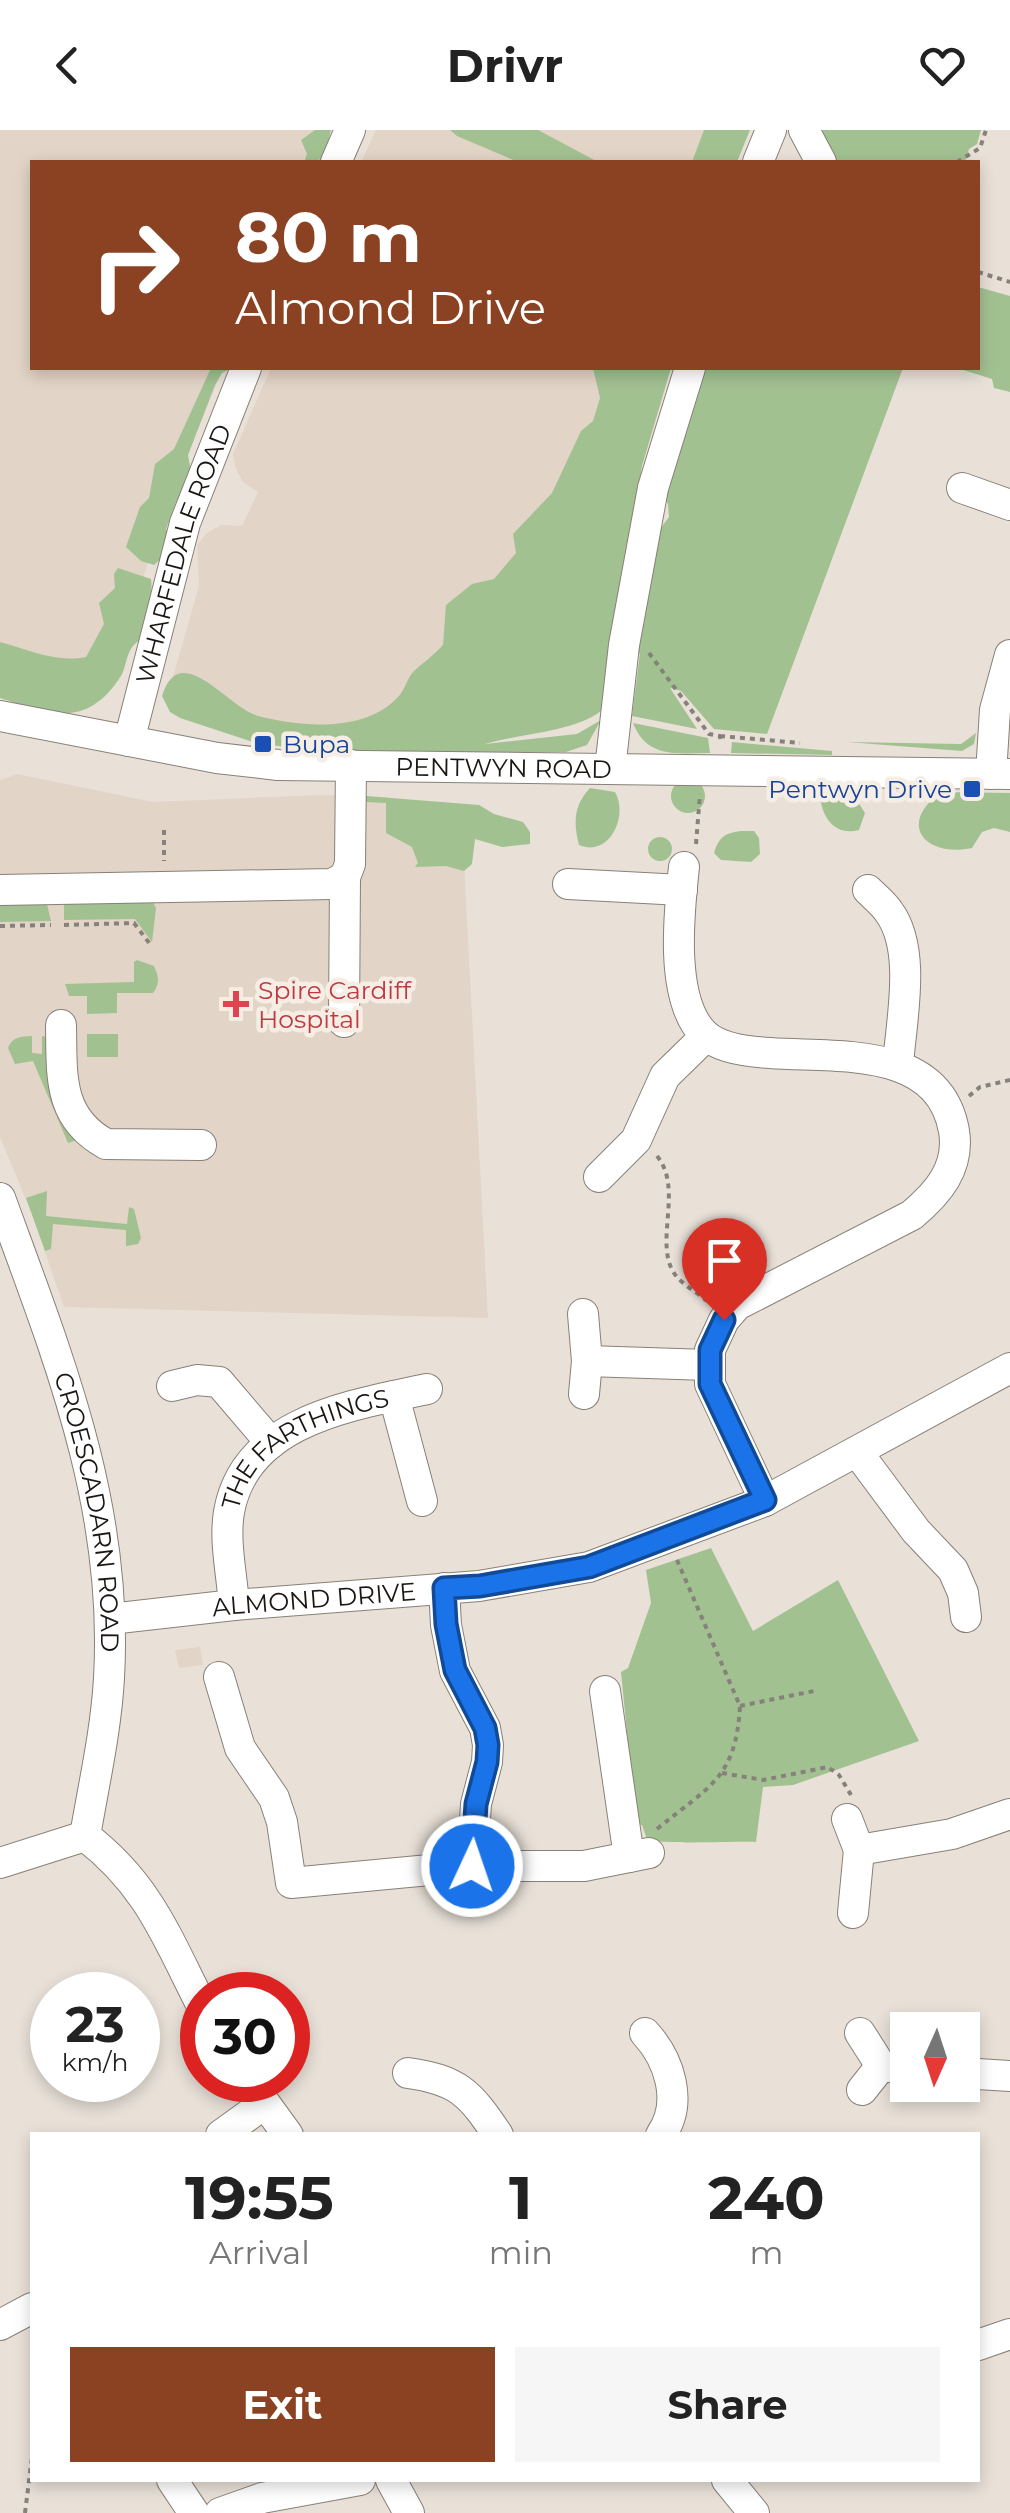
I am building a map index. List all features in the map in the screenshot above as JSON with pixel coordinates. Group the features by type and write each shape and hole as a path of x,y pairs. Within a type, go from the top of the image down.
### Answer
{"street":[{"path":"337,160 350,130"},
{"path":"759,160 771,130"},
{"path":"804,130 820,160"},
{"name":"WHARFEDALE ROAD","path":"129,742 184,522 245,370"},
{"path":"610,770 624,645 653,488 689,370"},
{"path":"962,488 1010,505"},
{"path":"1001,774 998,692 1010,655"},
{"name":"PENTWYN ROAD","path":"0,716 263,763 1001,774"},
{"path":"344,1022 344,878 350,864 351,765"},
{"path":"0,890 332,884 344,878"},
{"path":"568,884 683,878 683,996 706,1036 720,1044 756,1052 877,1060 898,1066 937,1088 949,1111 955,1136 953,1158 947,1178 935,1195 912,1214 738,1305 716,1332 708,1365 714,1397 765,1500"},
{"path":"868,890 900,903 905,964 898,1066"},
{"path":"61,1025 64,1098 95,1138 106,1144 201,1145"},
{"path":"599,1177 636,1140 666,1076 706,1036"},
{"name":"CROESCADARN ROAD","path":"0,1198 75,1406 100,1512 110,1619 106,1716 86,1836"},
{"path":"584,1314 584,1394"},
{"path":"587,1361 708,1365"},
{"name":"ALMOND DRIVE","path":"110,1619 480,1586 589,1567 765,1500 1010,1368"},
{"path":"172,1386 197,1380 219,1382 271,1442"},
{"name":"THE FARTHINGS","path":"234,1605 229,1515 241,1476 271,1442 332,1411 427,1389"},
{"path":"394,1396 422,1501"},
{"path":"858,1453 916,1531 952,1570 964,1593 966,1618"},
{"path":"444,1588 455,1670 485,1728 488,1745 476,1804 472,1866"},
{"path":"218,1676 240,1748 274,1798 282,1822 291,1882 472,1866 584,1866 639,1855 605,1691"},
{"path":"859,1850 952,1834 1010,1814"},
{"path":"847,1819 859,1850 854,1913"},
{"path":"0,1862 86,1836 116,1859 143,1892 184,1972"},
{"path":"860,2033 884,2075"},
{"path":"662,2132 672,2105 664,2041"},
{"path":"408,2073 446,2067 496,2132"},
{"path":"980,2074 1010,2076"},
{"path":"223,2132 248,2102"},
{"path":"263,2102 286,2132"},
{"path":"980,2344 1010,2334"},
{"path":"173,2482 194,2513"},
{"path":"220,2513 262,2498 349,2482"},
{"path":"391,2482 409,2513"},
{"path":"732,2482 754,2513"}],"path":[{"path":"960,160 980,148 986,130"},
{"path":"980,273 1010,282"},
{"path":"644,647 709,734 720,736 721,753"},
{"path":"683,878 695,859 700,790"},
{"path":"164,830 164,841"},
{"path":"64,925 134,923 150,944"},
{"path":"0,926 51,925"},
{"path":"949,1111 980,1087 1010,1080"},
{"path":"636,1140 659,1158 669,1178 668,1262 676,1276 727,1316"},
{"path":"639,1855 647,1838 722,1773 736,1748 740,1706 668,1537"},
{"path":"740,1706 814,1690"},
{"path":"722,1773 763,1780 828,1767 839,1775 851,1794 856,1809 847,1819"},
{"path":"25,2513 30,2472"}],"shaded area":[{"path":"0,130 327,130 313,160 30,160 30,370 222,370 160,523 120,655 79,696 0,668"},
{"path":"376,130 707,130 694,160 362,160"},
{"path":"270,370 619,370 601,425 402,738 195,715 173,677 199,586 197,545 221,525 242,526 258,492 243,482 233,454"},
{"name":"Spire Cardiff Hospital","path":"17,774 153,802 322,795 386,797 463,844 488,1318 64,1307 0,1137 0,780"},
{"path":"200,1647 203,1665 179,1668 175,1650"}],"green space":[{"path":"315,130 331,130 324,159 305,160 307,154 301,140"},
{"path":"450,130 538,130 594,160 513,160"},
{"path":"704,130 750,130 738,160 693,160"},
{"path":"796,130 981,130 966,160 818,160"},
{"path":"980,288 1010,296 1010,392 994,388 992,379 963,370 980,370"},
{"path":"210,370 228,370 215,385 188,455 192,478 176,502 166,529 172,540 154,565 141,561 126,547 140,507 149,498 155,464 174,449"},
{"path":"593,370 670,370 642,466 626,575 669,517 668,504 659,491 695,370 902,370 767,734 714,729 681,691 670,688 697,729 632,716 640,653 605,707 595,715 566,727 485,744 577,734 601,720 587,745 566,752 317,752 253,742 170,712 162,696 170,680 180,673 192,674 246,710 275,720 332,724 351,722 384,709 400,694 414,671 443,645 446,605 472,584 494,579 516,553 513,534 552,493 581,431 593,421 600,398"},
{"path":"118,568 151,579 151,593 145,636 131,649 121,676 108,693 81,711 66,713 0,698 0,642 53,657 86,657 104,624 99,603 115,588 114,574"},
{"path":"633,723 708,738 710,753 664,752 646,743"},
{"path":"976,733 974,744 962,751 847,742 961,744"},
{"path":"732,742 832,751 832,755 731,753"},
{"path":"688,779 700,784 705,796 700,808 688,813 676,808 671,796 676,784"},
{"path":"826,784 845,789 858,801 865,813 859,830 842,830 829,822 820,798 820,789"},
{"path":"590,788 615,792 620,812 614,832 599,846 590,847 579,845 576,821 578,807"},
{"path":"941,792 1010,793 1010,832 994,828 982,832 972,848 956,850 930,843 922,836 920,816"},
{"path":"366,796 479,805 523,822 530,832 530,844 502,847 475,839 472,864 464,871 446,866 415,867 418,863 412,847 386,833 386,803 365,802"},
{"path":"741,831 754,831 759,838 760,854 751,862 721,860 714,853 721,840"},
{"path":"660,837 669,840 669,858 660,861 651,858 648,849 651,840"},
{"path":"0,900 47,904 51,921 0,922"},
{"path":"153,902 156,908 152,942 135,919 64,920 64,903"},
{"path":"137,960 154,966 157,987 153,993 117,993 117,1013 87,1014 87,996 69,996 65,984 134,982"},
{"path":"87,1034 118,1034 118,1057 87,1057"},
{"path":"32,1036 32,1053 42,1054 42,1036 47,1037 85,1137 68,1143 33,1061 15,1064 10,1044"},
{"path":"47,1191 46,1216 127,1224 129,1207 134,1209 141,1238 138,1244 126,1246 126,1230 53,1224 51,1249 45,1251 26,1198"},
{"path":"711,1548 753,1631 838,1580 919,1741 793,1785 763,1787 756,1842 654,1841 647,1839 642,1825 636,1824 621,1672 628,1668 651,1603 646,1570"}],"place":[{"name":"Bupa","path":"263,744"},
{"name":"Pentwyn Drive","path":"972,789"},
{"name":"Spire Cardiff Hospital","path":"236,1004"}],"route":[{"path":"472,1866 476,1804 488,1745 485,1728 455,1670 444,1588 480,1586 589,1567 765,1500 710,1384 710,1350 724,1320"}]}
